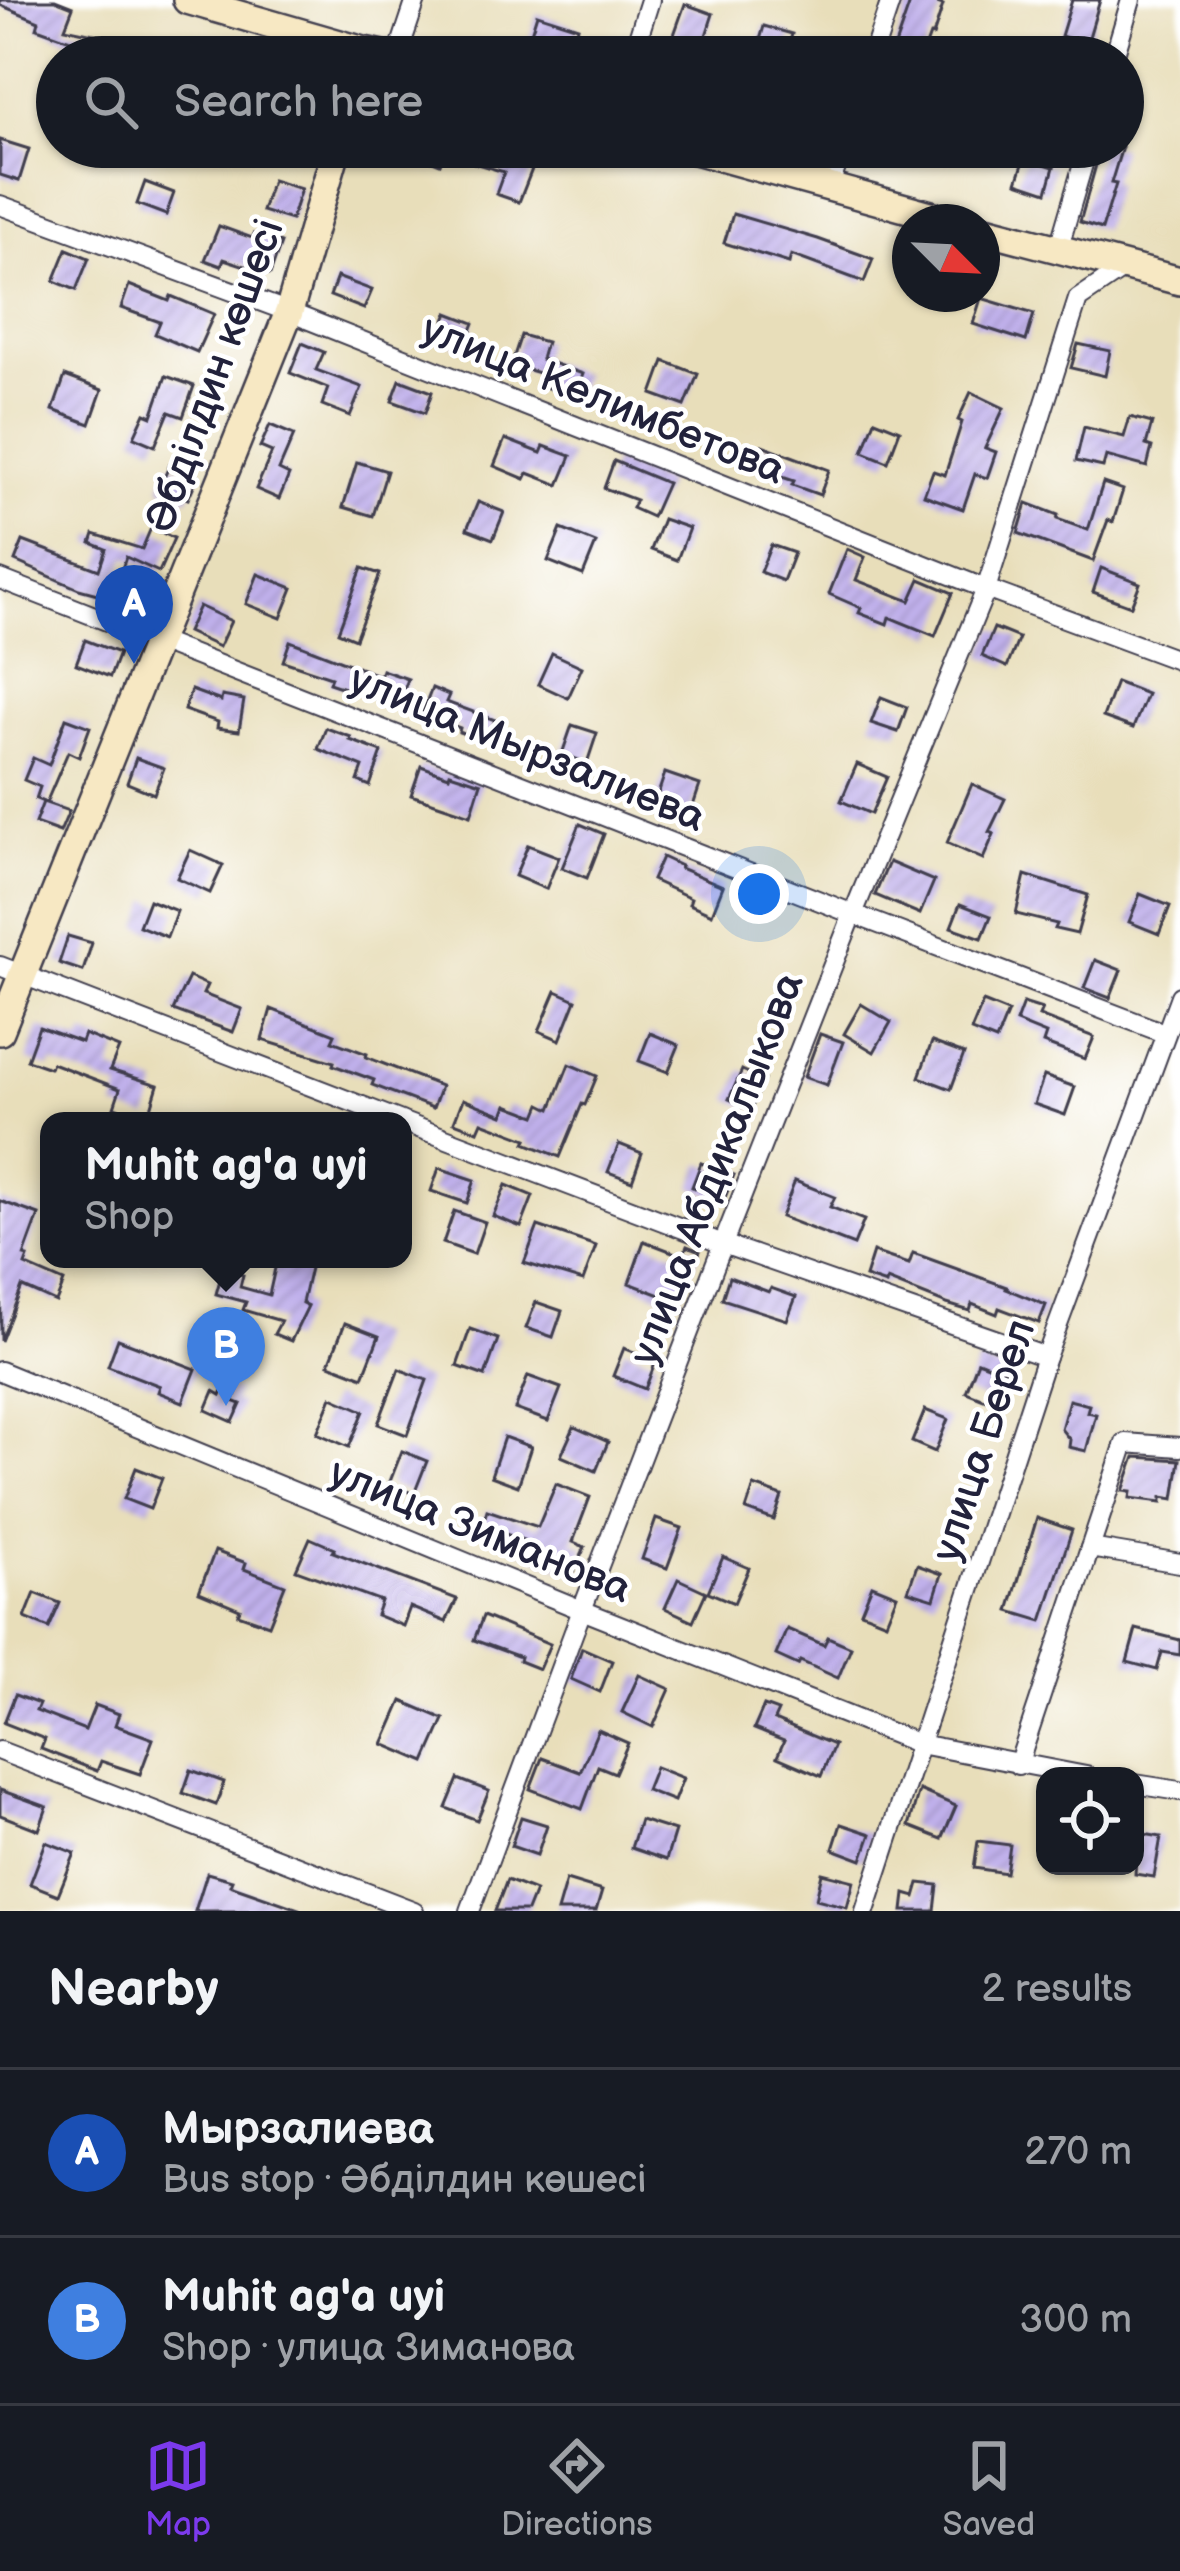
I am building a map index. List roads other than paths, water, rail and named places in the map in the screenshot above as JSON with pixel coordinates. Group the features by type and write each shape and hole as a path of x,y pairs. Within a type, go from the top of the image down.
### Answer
{"main road":[{"path":"187,0 304,36"},
{"name":"Әбділдин көшесі","path":"0,1031 10,971 157,640 289,312 331,168"},
{"path":"758,168 892,205"},
{"path":"1000,234 1180,281"}],"street":[{"path":"403,36 416,0"},
{"path":"639,36 650,0"},
{"path":"879,36 891,0"},
{"path":"1120,36 1131,0"},
{"path":"829,188 836,168"},
{"path":"1058,250 1082,168"},
{"name":"улица Келимбетова","path":"0,206 289,312 986,589 1180,661"},
{"name":"улица Абдикалыкова","path":"470,1911 724,1244 986,589 1078,298 1124,268"},
{"name":"улица Мырзалиева","path":"0,579 1165,1033"},
{"path":"10,971 378,1112"},
{"name":"улица Берел","path":"865,1911 928,1746 1046,1357 1180,996"},
{"path":"412,1125 724,1244 1046,1357"},
{"name":"улица Зиманова","path":"0,1372 928,1746 1036,1768"},
{"path":"1018,1765 1125,1443 1180,1447"},
{"path":"1090,1548 1180,1564"},
{"path":"0,1750 414,1911"},
{"path":"1144,1785 1180,1791"}],"place":[{"name":"Мырзалиева","path":"134,664"},
{"name":"Muhit ag'a uyi","path":"226,1406"}]}
